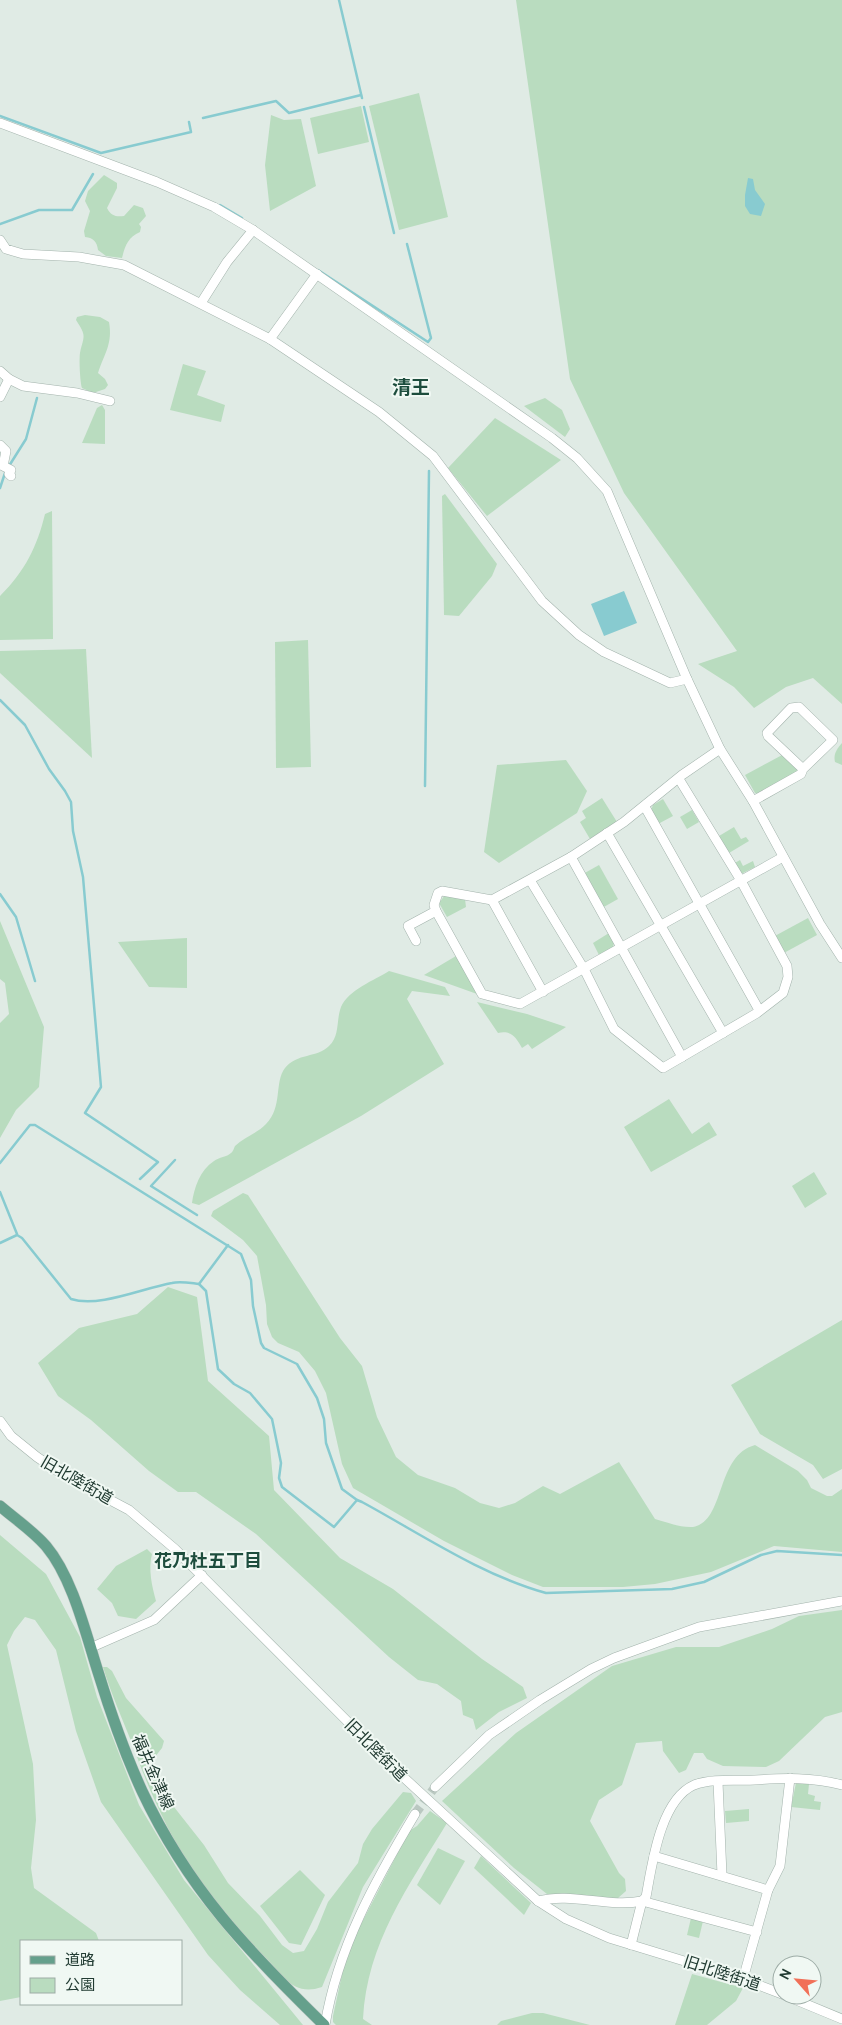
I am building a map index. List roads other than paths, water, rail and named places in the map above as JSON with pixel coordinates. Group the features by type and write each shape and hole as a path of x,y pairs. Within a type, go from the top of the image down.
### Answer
{"main road":[{"name":"福井金津線","path":"0,1506 38,1538 51,1553 69,1589 109,1707 141,1790 179,1861 204,1898 248,1950 325,2025"}],"street":[{"path":"0,123 157,182 214,207 253,230 552,438 577,458 607,492 620,518 687,679 720,749 754,801 820,924 842,958"},
{"path":"202,303 226,262 253,230"},
{"path":"0,240 3,251 23,254 72,256 124,265 270,339 379,412 433,456 542,601 578,635 604,652 670,683 687,679"},
{"path":"270,339 316,274"},
{"path":"0,371 9,379 24,386 77,393 110,401"},
{"path":"0,397 9,379"},
{"path":"0,445 6,451 3,466 11,470 10,476"},
{"path":"754,801 801,774 803,769 832,740 799,707 791,708 767,733 803,769"},
{"path":"720,749 682,775 645,807 572,857 492,900 442,891 438,893 434,905 436,911 482,994 520,1004 740,879 783,857"},
{"path":"530,880 584,969 614,1029 662,1068 760,1010 783,993 788,977 787,966 740,879 679,779"},
{"path":"645,807 760,1010"},
{"path":"607,833 723,1033"},
{"path":"572,857 682,1057"},
{"path":"492,900 543,992"},
{"path":"416,941 408,926 436,911"},
{"name":"旧北陸街道","path":"0,1421 12,1436 65,1476 129,1510 202,1575 400,1774 538,1902 586,1928 631,1945 743,1979 772,1991"},
{"name":"旧北陸街道","path":"0,1431 12,1436"},
{"path":"90,1648 154,1620 202,1575"},
{"path":"435,1787 489,1735 540,1700 591,1669 614,1658 699,1627 842,1601"},
{"path":"743,1979 768,1890 780,1866 790,1778"},
{"path":"631,1945 642,1901 646,1897 654,1856 670,1808 693,1786 718,1782 790,1778 813,1779 842,1785"},
{"path":"718,1782 722,1875"},
{"path":"325,2025 337,1971 360,1912 380,1872 415,1814"},
{"path":"654,1856 768,1890"},
{"path":"538,1902 551,1898 610,1903 642,1901 757,1932"},
{"name":"旧北陸街道","path":"808,2005 842,2019"}],"water":[{"path":"748,178 753,179 755,190 765,204 761,216 750,214 745,206"},
{"path":"624,591 637,623 604,636 591,604"}],"waterway":[{"path":"339,0 362,98"},
{"path":"203,118 276,101 289,113 361,95"},
{"path":"364,107 394,233"},
{"path":"0,116 101,153 191,132 189,122"},
{"path":"0,224 39,210 72,210 93,174"},
{"path":"220,205 242,218"},
{"path":"318,270 428,342 431,338 407,244"},
{"path":"9,466 26,439 37,398"},
{"path":"425,786 429,471"},
{"path":"0,488 5,473"},
{"path":"0,700 25,725 49,769 71,802 73,831 83,877 101,1087 85,1113 158,1162 140,1179"},
{"path":"0,894 16,917 35,981"},
{"path":"0,1163 30,1125 35,1125 241,1254 251,1280 253,1306 261,1343 264,1348 297,1364 317,1398 324,1419 326,1443 342,1489 357,1500"},
{"path":"175,1160 151,1186 197,1215"},
{"path":"0,1192 17,1234"},
{"path":"0,1243 17,1235 22,1238 71,1299 95,1301 175,1282 199,1284 206,1291 218,1369 234,1384 250,1393 272,1419 281,1463 279,1478 282,1487 334,1527 357,1500 475,1565 498,1576 546,1593 672,1589 704,1582 761,1555 777,1551 842,1555"},
{"path":"199,1284 228,1245"}],"tunnel":[{"path":"415,1814 435,1787"}],"district":[{"name":"清王","path":"411,387"},
{"name":"花乃杜五丁目","path":"208,1561"}]}
